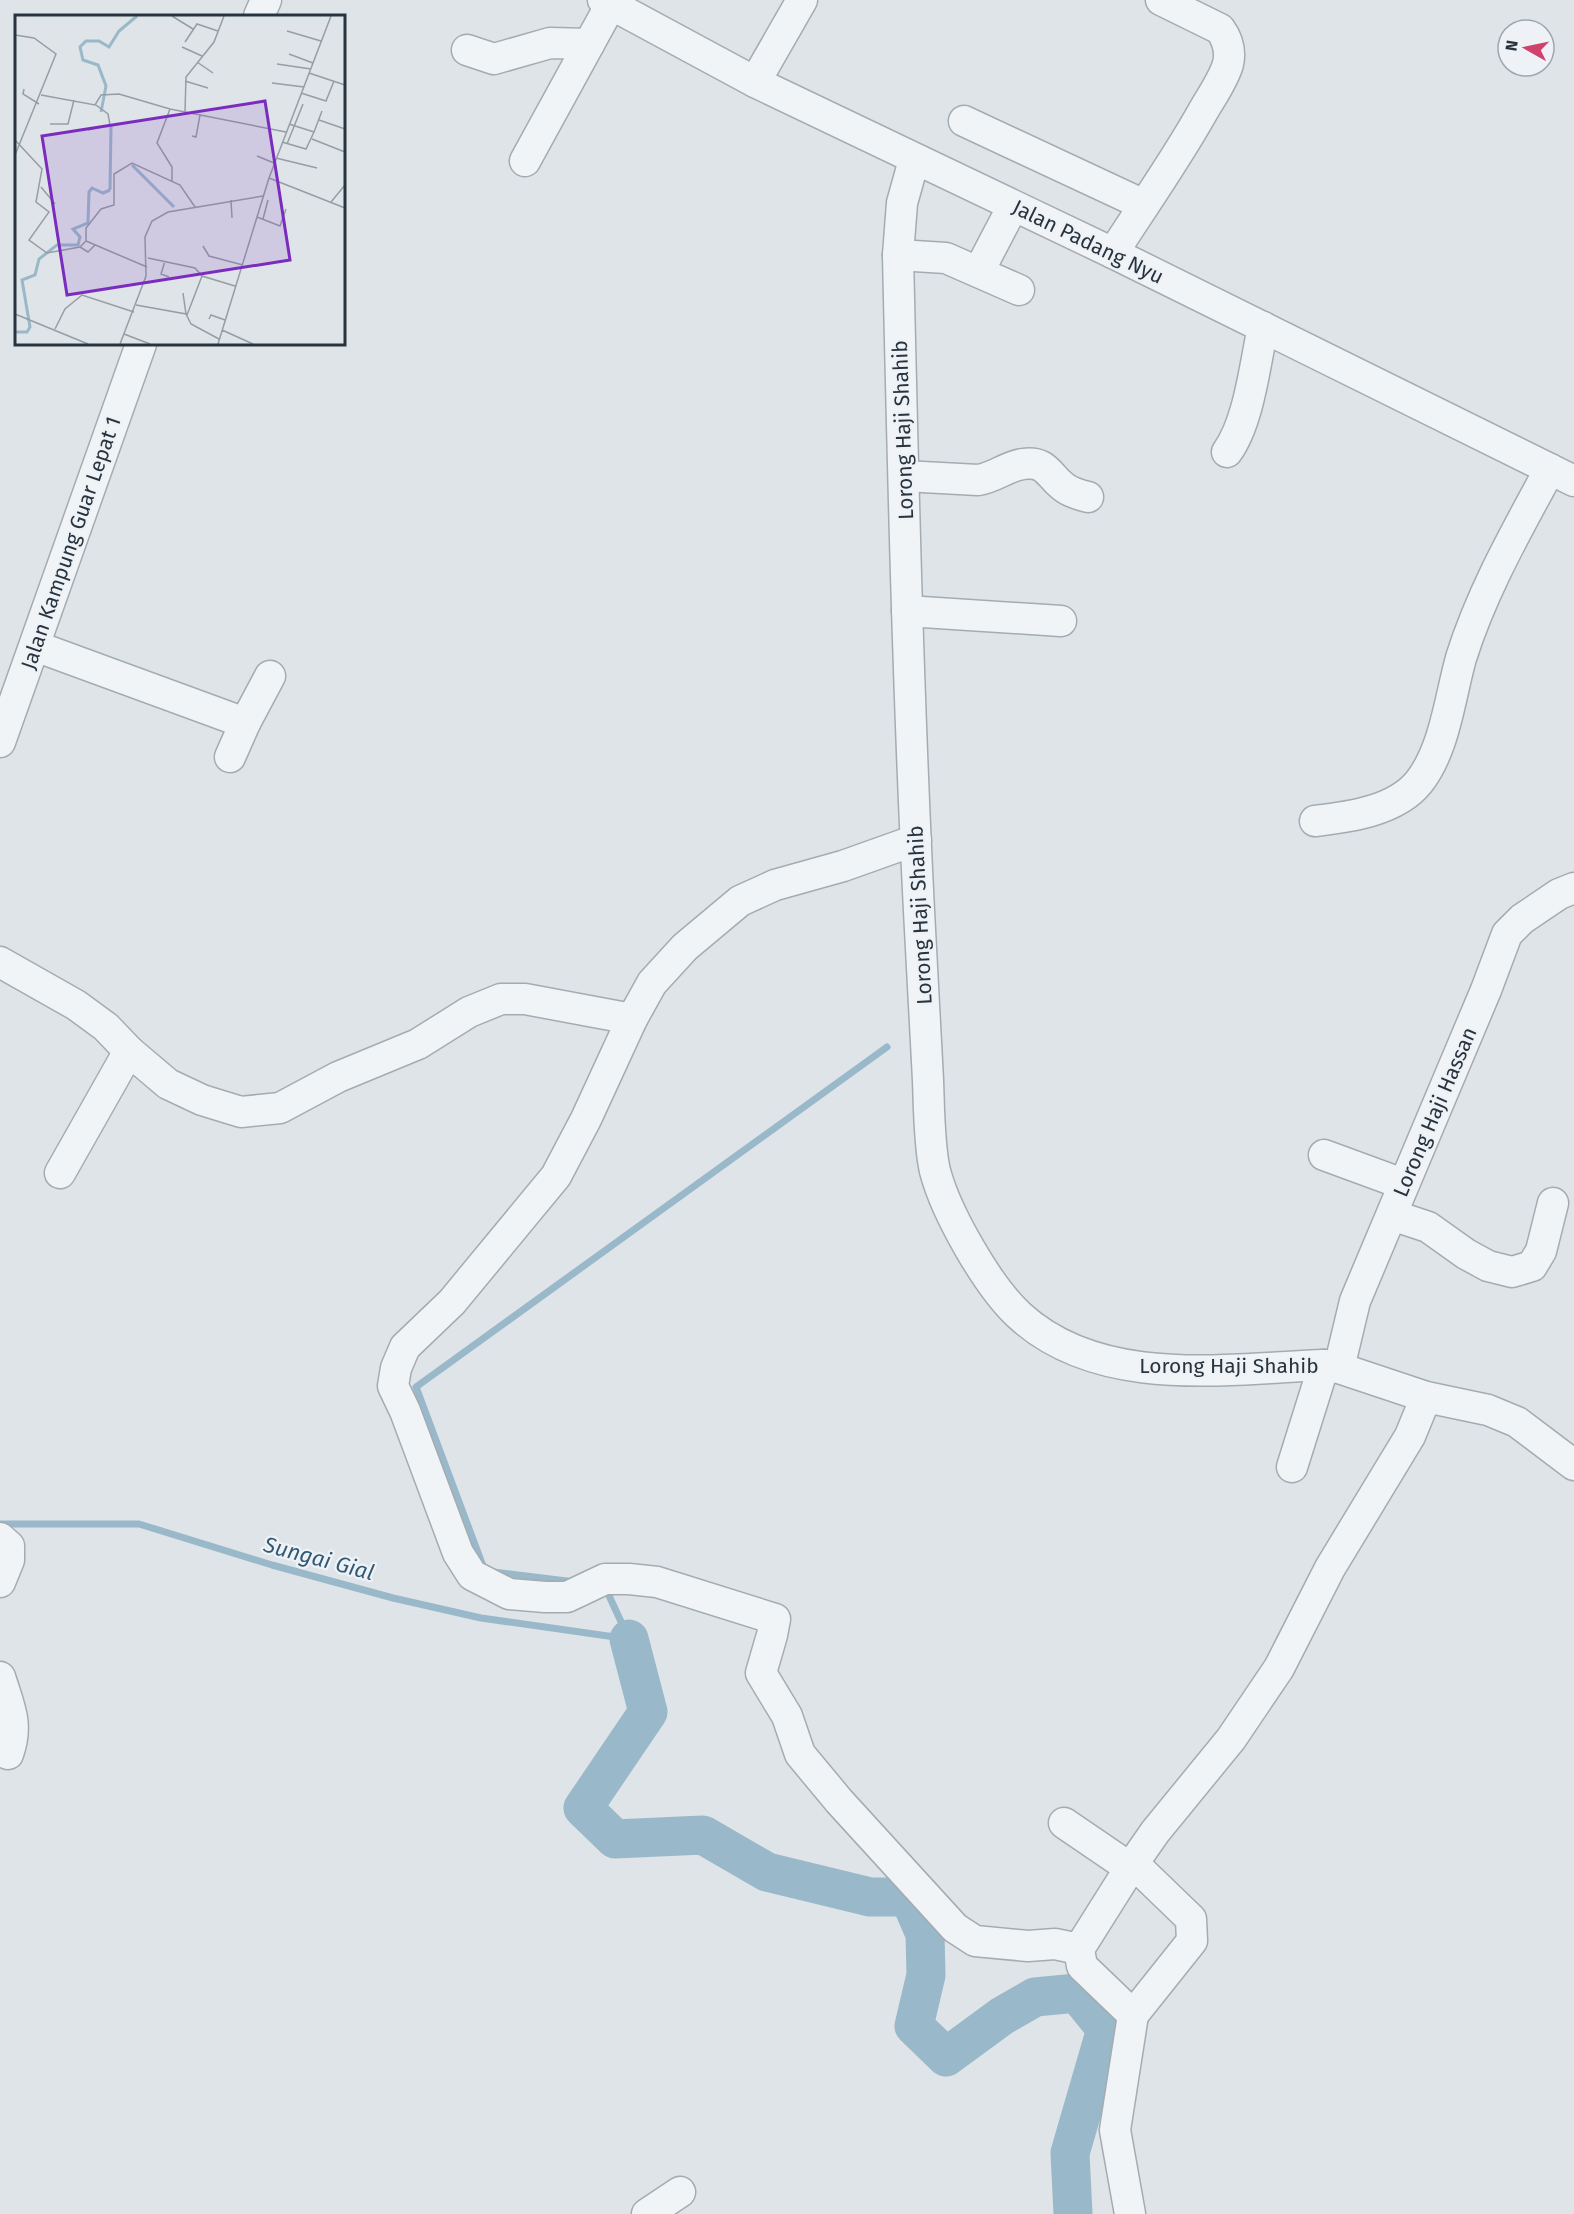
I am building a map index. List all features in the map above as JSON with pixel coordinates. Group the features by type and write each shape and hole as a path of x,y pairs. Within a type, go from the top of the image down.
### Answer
{"street":[{"path":"259,15 266,0"},
{"path":"755,82 802,0"},
{"path":"1113,253 1186,141 1221,80 1228,62 1229,47 1220,29 1161,0"},
{"path":"525,161 589,44 607,2"},
{"name":"Jalan Padang Nyu","path":"607,2 755,82 914,160 1113,253 1562,475"},
{"path":"467,50 494,59 550,43 589,44"},
{"path":"964,121 1144,206"},
{"name":"Lorong Haji Shahib","path":"914,160 902,203 898,255 916,840 929,1112 935,1171 953,1217 986,1277 1019,1316 1050,1338 1088,1355 1130,1367 1168,1371 1332,1366"},
{"path":"979,271 1012,206"},
{"path":"898,255 946,258 1019,290"},
{"path":"1227,452 1236,439 1243,419 1263,327"},
{"name":"Jalan Kampung Guar Lepat 1","path":"0,742 141,345"},
{"path":"904,476 978,480 1000,474 1015,466 1030,463 1047,468 1067,489 1088,497"},
{"path":"1315,821 1343,818 1377,810 1404,795 1418,783 1436,749 1449,713 1461,658 1495,571 1562,475"},
{"path":"908,611 1061,621"},
{"path":"35,646 245,723"},
{"path":"230,757 270,676"},
{"path":"916,840 843,866 775,885 740,901 685,947 652,983 632,1019 586,1119 556,1176 452,1302 405,1347 396,1368 393,1386 405,1411 458,1553 472,1575 509,1594 567,1597 605,1579 657,1582 775,1619 761,1673 787,1716 800,1754 839,1801 955,1928 975,1941 1028,1946 1055,1944 1079,1949"},
{"name":"Lorong Haji Hassan","path":"1292,1467 1355,1301 1486,990 1507,934 1528,914 1559,894 1574,888"},
{"path":"0,962 76,1005 106,1027 129,1051 168,1084 202,1101 241,1112 280,1108 338,1077 418,1044 469,1012 501,999 525,999 632,1019"},
{"path":"60,1173 129,1051"},
{"path":"1324,1155 1403,1184"},
{"path":"1392,1215 1428,1227 1466,1254 1488,1266 1512,1272 1532,1266 1541,1251 1553,1203"},
{"path":"1332,1366 1426,1398 1488,1410 1517,1422 1574,1465"},
{"path":"1133,2016 1082,1966 1079,1949 1131,1865 1231,1739 1279,1668 1330,1568 1410,1436 1426,1398"},
{"path":"0,1538 9,1546 9,1560 0,1582"},
{"path":"0,1677 12,1715 14,1737 8,1754"},
{"path":"1064,1823 1131,1865 1191,1919 1192,1941 1133,2016 1114,2130 1130,2214"},
{"path":"647,2214 680,2192"}],"waterway":[{"path":"483,1566 416,1387 887,1047"},
{"name":"Sungai Gial","path":"0,1524 139,1524 272,1565 393,1598 481,1618 629,1639"},
{"path":"493,1572 575,1582"},
{"path":"605,1587 629,1639"},
{"path":"629,1639 648,1712 583,1808 615,1839 703,1835 767,1872 870,1897 909,1897 925,1934 926,1975 914,2026 946,2057 1002,2016 1035,1997 1077,1993 1106,2029 1070,2153 1073,2214"}]}
